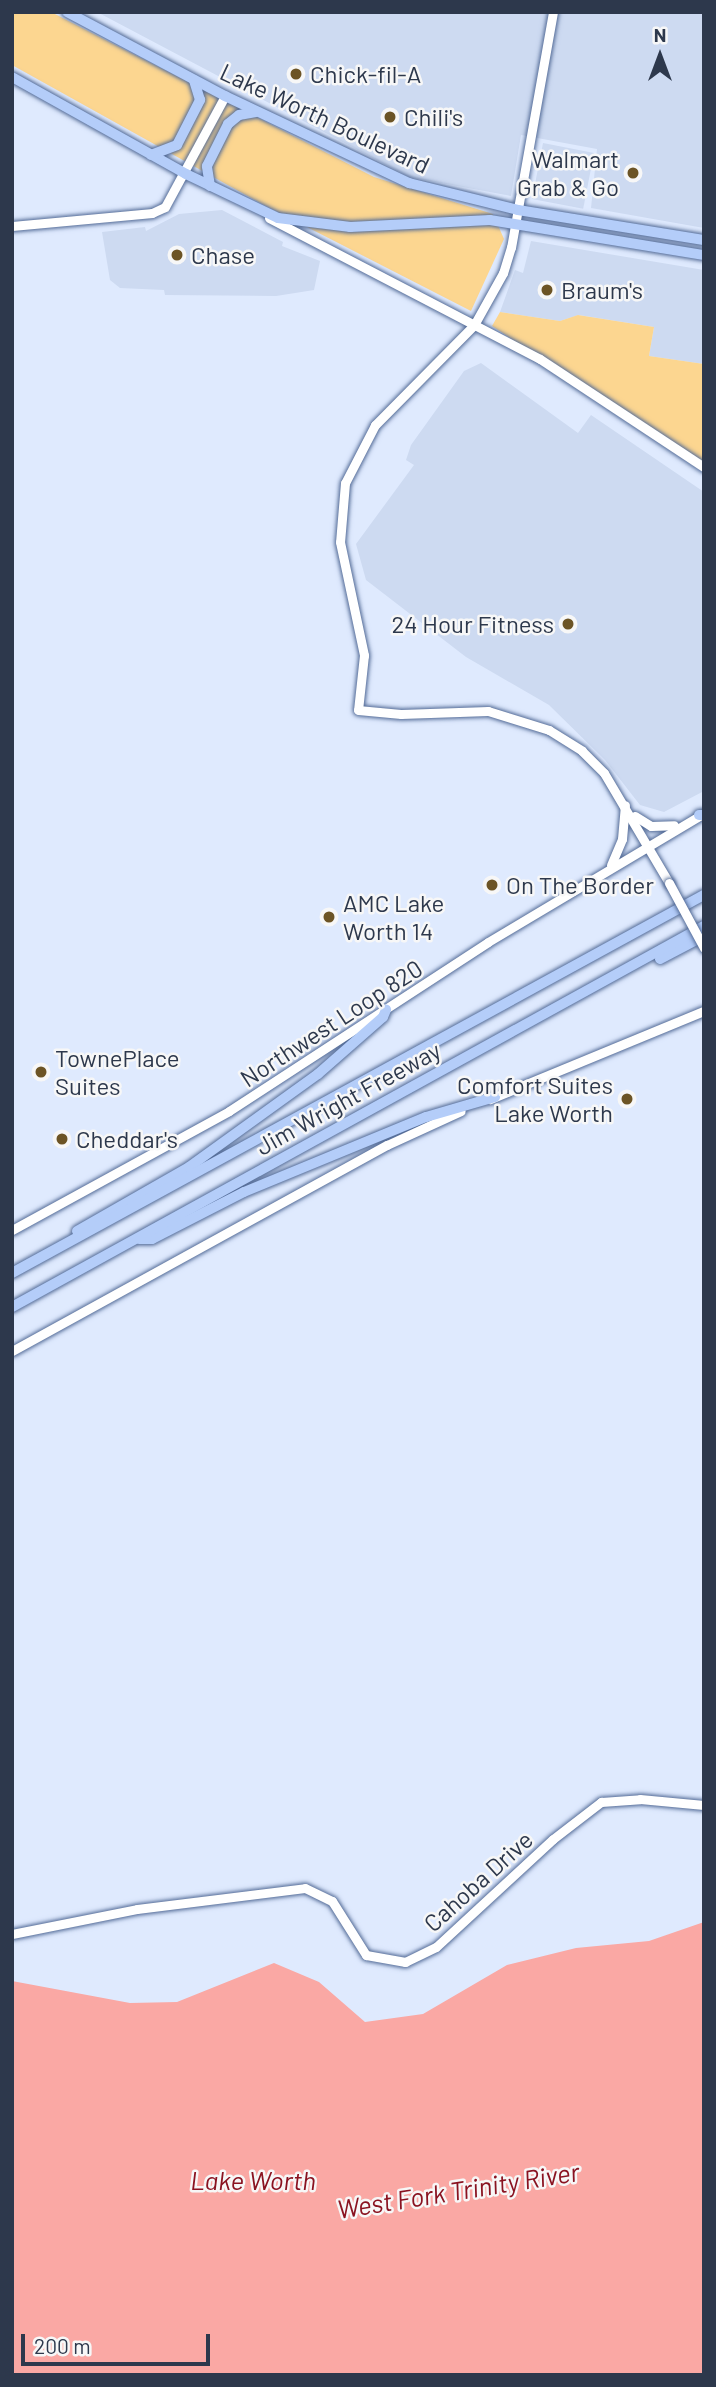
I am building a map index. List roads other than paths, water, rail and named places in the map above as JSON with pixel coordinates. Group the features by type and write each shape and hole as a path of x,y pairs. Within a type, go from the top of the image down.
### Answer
{"highway":[{"name":"Lake Worth Boulevard","path":"67,12 256,112 409,183 518,209 704,240"},
{"path":"12,77 260,213 336,227 461,219 516,224 704,256"},
{"path":"151,155 177,145 200,100 194,80"},
{"path":"210,186 207,166 228,124 239,115 256,112"},
{"name":"Jim Wright Freeway","path":"12,1273 704,895"},
{"name":"Jim Wright Freeway","path":"12,1307 704,926"},
{"path":"590,989 602,988 704,936"},
{"path":"59,1248 80,1228 189,1167 307,1082 383,1017 386,1010"},
{"path":"136,1239 152,1239 267,1181 426,1117 495,1097"}],"street":[{"path":"553,12 516,224 503,274 474,324 461,340 374,425 345,483 340,542 364,655 358,710 401,714 488,711 530,721 582,751 625,803 704,948"},
{"path":"12,226 152,213 165,207 186,174 225,96"},
{"path":"260,213 474,324 588,388 704,467"},
{"path":"451,313 461,340"},
{"path":"611,865 622,839 625,803"},
{"path":"630,813 651,826 662,827 700,815"},
{"name":"Northwest Loop 820","path":"12,1230 229,1111 611,865 700,815"},
{"path":"12,1351 387,1144 495,1097 701,1015"},
{"name":"Cahoba Drive","path":"12,1934 137,1909 305,1888 332,1901 366,1955 405,1962 436,1947 552,1839 601,1802 640,1799 704,1805"}],"water":[{"name":"Lake Worth","path":"704,1922 704,2375 12,2375 12,1981 130,2003 177,2002 274,1963 319,1982 365,2022 423,2014 507,1965 576,1948 649,1941"}],"place":[{"name":"Chick-fil-A","path":"296,74"},
{"name":"Chili's","path":"390,117"},
{"name":"Walmart Grab & Go","path":"633,173"},
{"name":"Chase","path":"177,255"},
{"name":"Braum's","path":"547,290"},
{"name":"24 Hour Fitness","path":"568,624"},
{"name":"On The Border","path":"492,885"},
{"name":"AMC Lake Worth 14","path":"329,917"},
{"name":"TownePlace Suites","path":"41,1072"},
{"name":"Comfort Suites Lake Worth","path":"627,1099"},
{"name":"Cheddar's","path":"62,1139"}],"water label":[{"name":"West Fork Trinity River","path":"458,2190"}]}
